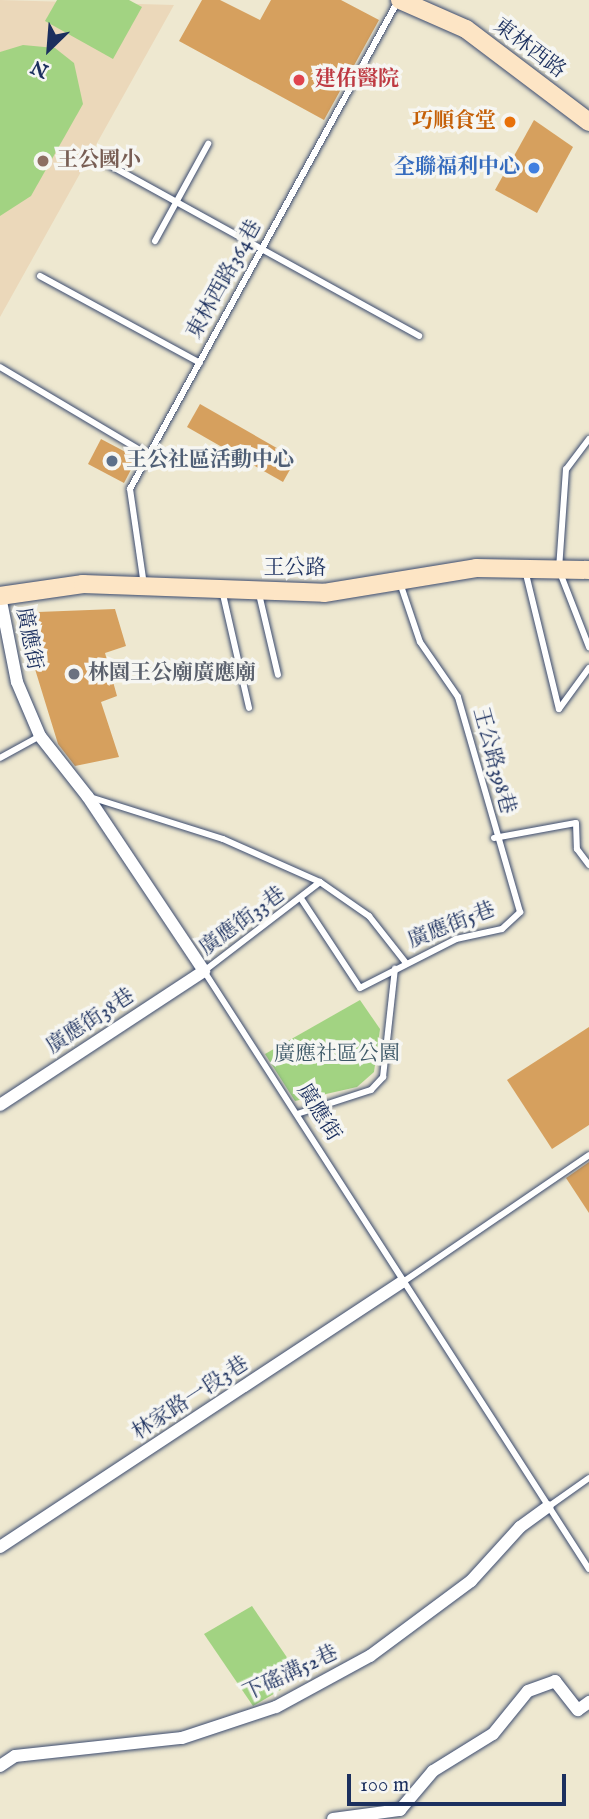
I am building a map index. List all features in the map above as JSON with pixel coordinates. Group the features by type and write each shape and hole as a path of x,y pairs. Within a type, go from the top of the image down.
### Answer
{"street":[{"name":"東林西路","path":"399,0 466,29 589,122"},
{"name":"王公路","path":"0,596 83,584 324,593 476,568 589,570"},
{"name":"廣應街","path":"0,596 17,682 40,736 88,797 204,971"},
{"name":"廣應街38巷","path":"0,1105 204,971"},
{"name":"林家路一段3巷","path":"0,1547 402,1282"},
{"name":"下磘溝52巷","path":"0,1766 15,1756 183,1738 276,1707 370,1656 460,1590 548,1507"},
{"path":"333,1819 400,1810 433,1771 493,1734 528,1691 555,1681 578,1710 589,1702"}],"lane":[{"name":"東林西路364巷","path":"144,587 131,489 399,0"},
{"path":"155,241 208,144"},
{"path":"104,162 419,336"},
{"path":"40,276 200,363"},
{"path":"0,367 148,454"},
{"path":"589,439 566,469 559,569 589,647"},
{"path":"524,568 559,709 589,668"},
{"name":"王公路398巷","path":"400,582 420,642 458,697 494,838"},
{"path":"221,588 249,708"},
{"path":"259,592 278,675"},
{"path":"0,758 40,736"},
{"path":"88,797 223,839 320,882 369,916 406,963"},
{"path":"494,838 576,823 577,849 589,865"},
{"name":"廣應街5巷","path":"360,988 456,939 502,929 520,912 494,838"},
{"name":"廣應街33巷","path":"204,971 302,900 320,882"},
{"name":"廣應街33巷","path":"302,900 360,988"},
{"path":"297,1114 371,1090 383,1077 395,969"},
{"name":"廣應街","path":"204,971 589,1569"},
{"path":"402,1282 589,1155"},
{"path":"548,1507 589,1478"}],"shaded area":[{"name":"王公國小","path":"0,0 174,5 0,317"}],"green space":[{"path":"57,0 129,0 142,7 113,59 45,21"},
{"path":"23,45 55,48 74,63 83,104 31,196 0,216 0,52"},
{"name":"廣應社區公園","path":"360,1000 380,1029 374,1072 357,1087 295,1101 265,1054"},
{"path":"252,1606 301,1678 253,1706 204,1634"}],"building":[{"name":"建佑醫院","path":"202,0 220,0 260,20 271,0 341,0 379,20 324,120 179,41"},
{"name":"全聯福利中心","path":"534,120 573,147 537,213 495,190"},
{"path":"200,404 296,459 283,482 187,427"},
{"name":"王公社區活動中心","path":"101,439 137,458 124,483 88,464"},
{"name":"林園王公廟廣應廟","path":"115,609 126,646 105,653 117,696 101,702 119,757 75,766 58,744 27,643 27,620 38,612"},
{"path":"589,1027 589,1125 552,1149 507,1080"},
{"path":"589,1162 589,1213 566,1178"}],"place":[{"name":"建佑醫院","path":"299,80"},
{"name":"巧順食堂","path":"510,122"},
{"name":"王公國小","path":"43,161"},
{"name":"全聯福利中心","path":"534,168"},
{"name":"王公社區活動中心","path":"112,461"},
{"name":"林園王公廟廣應廟","path":"74,674"}]}
